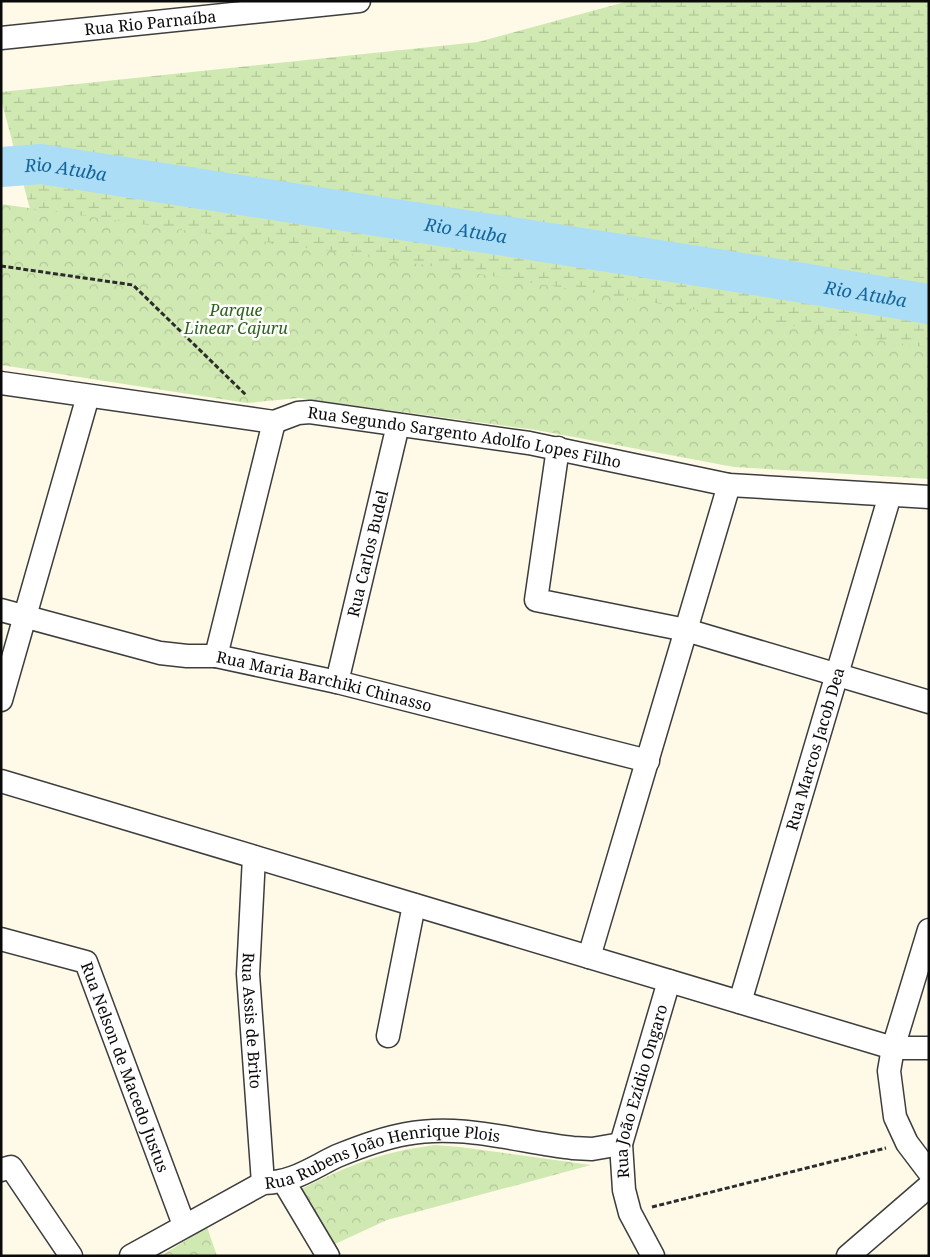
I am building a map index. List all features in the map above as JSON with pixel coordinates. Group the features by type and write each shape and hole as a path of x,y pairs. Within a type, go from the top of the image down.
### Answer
{"street":[{"name":"Rua Rio Parnaíba","path":"1,38 359,1"},
{"name":"Rua Segundo Sargento Adolfo Lopes Filho","path":"1,383 274,422 292,415 310,412 558,448 729,485 929,497"},
{"path":"1,700 88,396"},
{"path":"216,656 274,422"},
{"name":"Rua Carlos Budel","path":"337,682 398,425"},
{"path":"558,448 536,600 686,630 929,702"},
{"path":"589,957 729,485"},
{"name":"Rua Marcos Jacob Dea","path":"740,1002 890,495"},
{"name":"Rua Maria Barchiki Chinasso","path":"1,610 160,652 187,656 216,656 337,682 648,761"},
{"path":"1,782 893,1048 929,1048"},
{"name":"Rua Assis de Brito","path":"254,857 248,974 273,1183 328,1256"},
{"path":"388,1036 414,905"},
{"path":"929,930 893,1048 889,1071 890,1092 895,1117 907,1143 929,1172"},
{"name":"Rua Nelson de Macedo Justus","path":"1,939 86,962 184,1225"},
{"name":"Rua João Ezídio Ongaro","path":"653,1256 630,1213 624,1190 621,1144 669,981"},
{"name":"Rua Rubens João Henrique Plois","path":"131,1256 184,1225 273,1183 376,1141 406,1134 431,1131 468,1132 573,1148 592,1149 621,1144"},
{"path":"1,1170 12,1167 71,1256"},
{"path":"848,1256 929,1186"}],"path":[{"path":"1,266 133,285 274,422"},
{"path":"630,1213 907,1143"}],"green space":[{"path":"629,1 929,1 929,366 31,213 1,99 1,92 478,42"},
{"name":"Parque Linear Cajuru","path":"1,204 419,264 929,348 929,479 734,467 536,430 299,398 247,403 1,365"},
{"path":"435,1145 591,1165 387,1220 335,1244 301,1189 335,1173 381,1156 398,1151"},
{"path":"207,1227 217,1256 161,1256"}],"waterway":[{"name":"Rio Atuba","path":"1,167 41,164 736,272 929,304"}]}
